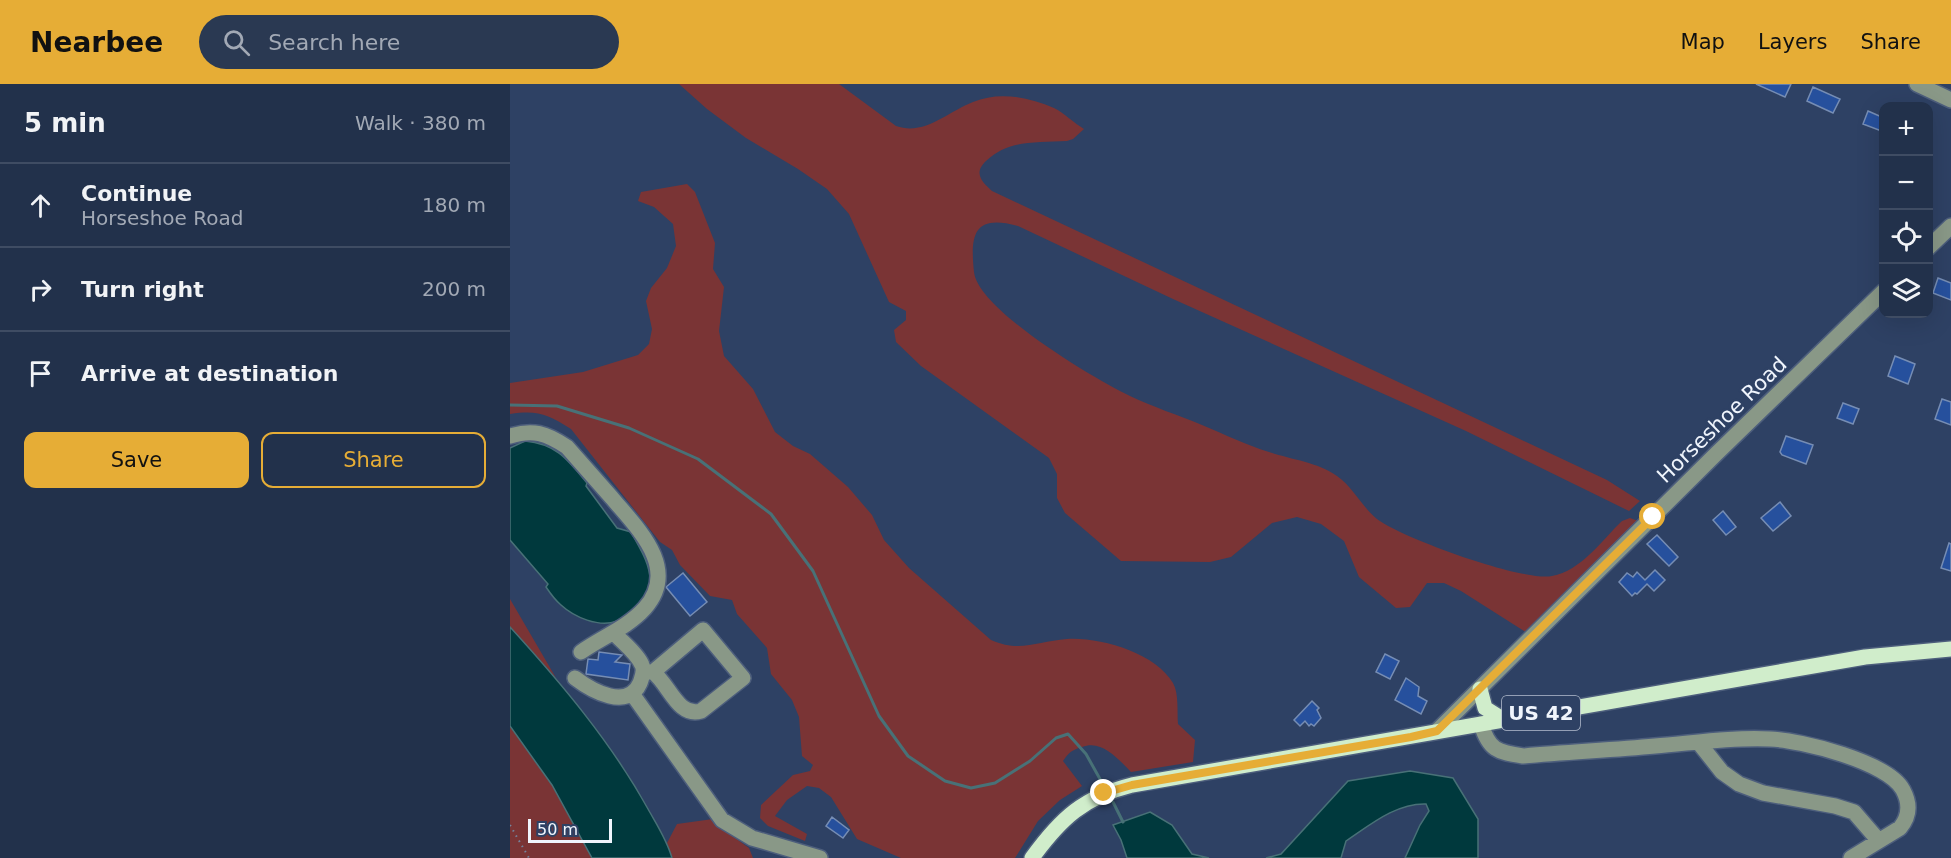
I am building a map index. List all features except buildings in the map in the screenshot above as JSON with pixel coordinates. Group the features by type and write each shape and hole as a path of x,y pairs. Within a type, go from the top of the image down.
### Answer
{"main road":[{"name":"US 42","path":"1032,858 1058,824 1085,803 1104,793 1132,785 1865,657 1951,649"},
{"path":"1480,689 1485,708 1503,720"}],"street":[{"path":"1917,84 1951,100"},
{"path":"1933,244 1951,226"},
{"name":"Horseshoe Road","path":"1437,731 1879,296"},
{"path":"510,436 524,432 539,433 553,437 567,447 643,534 654,553 659,576 647,606 633,620 581,652"},
{"path":"575,678 590,689 606,694 622,698 633,694 648,672 703,630 743,678 701,711 687,712 680,706 660,677 648,672 614,633"},
{"path":"633,694 722,820 752,838 820,858"},
{"path":"1481,724 1486,739 1492,747 1499,752 1523,756 1753,739 1787,741 1827,750 1882,770 1898,782 1904,791 1908,810 1905,822 1900,828 1851,858"},
{"path":"1699,743 1722,772 1739,784 1763,793 1835,806 1854,812 1879,841"}],"path":[{"path":"510,825 529,858"}],"shaded area":[{"path":"679,84 839,84 896,126 907,128 917,128 936,122 963,106 993,97 1024,98 1054,108 1084,129 1073,139 1067,141 1034,142 1004,149 995,154 980,169 982,181 992,191 1607,480 1640,501 1629,511 1466,431 1173,299 1018,226 1003,223 984,225 978,230 973,247 974,272 980,288 1016,324 1041,342 1092,375 1139,400 1252,446 1329,471 1348,486 1377,519 1411,537 1490,566 1537,576 1563,573 1582,561 1622,521 1630,518 1638,521 1527,633 1461,591 1444,583 1427,583 1410,607 1396,608 1359,577 1344,541 1321,524 1297,517 1272,523 1231,557 1210,562 1121,561 1065,513 1057,498 1057,474 1049,458 921,366 896,342 894,330 906,320 906,311 889,302 849,214 827,189 746,138 707,109"},
{"path":"687,184 695,192 715,243 713,269 724,287 719,331 724,356 753,389 775,432 793,446 810,454 848,487 872,515 884,540 909,568 991,640 1001,644 1020,646 1081,639 1111,644 1141,655 1154,663 1165,672 1175,687 1178,724 1195,740 1193,762 1131,772 1103,748 1089,745 1073,750 1063,761 1082,786 1060,800 1038,821 1015,858 901,858 857,839 831,797 819,788 807,786 787,800 775,816 807,834 805,841 768,826 760,818 761,805 793,775 810,771 813,765 802,756 799,717 792,700 771,674 767,648 737,614 732,600 710,596 680,565 672,550 660,542 571,429 542,414 510,414 510,383 583,372 638,355 649,344 652,329 646,301 651,288 667,268 676,246 673,224 654,207 638,201 641,192"},
{"path":"525,441 546,446 561,454 587,483 586,486 617,528 631,532 641,549 650,574 649,590 640,605 621,620 610,623 595,622 566,609 553,596 546,587 548,584 510,540 510,448"},
{"path":"510,599 556,678 510,627"},
{"path":"510,627 602,737 634,784 672,858 592,858 552,785 510,726"},
{"path":"510,726 552,785 592,858 510,858"},
{"path":"1410,771 1453,778 1478,819 1478,858 1405,858 1429,811 1426,804 1404,807 1374,822 1346,841 1341,858 1266,858 1281,854 1348,781"},
{"path":"1150,812 1172,825 1192,854 1209,858 1127,858 1113,825"},
{"path":"713,819 749,848 753,858 672,858 667,843 677,824"}],"waterway":[{"path":"510,405 557,406 629,428 698,459 771,514 813,571 879,716 908,756 945,781 971,788 995,783 1030,761 1056,738 1068,734 1086,754 1105,788"},
{"path":"1110,796 1123,822"}],"route":[{"path":"1104,793 1132,785 1437,731 1653,517"}]}
